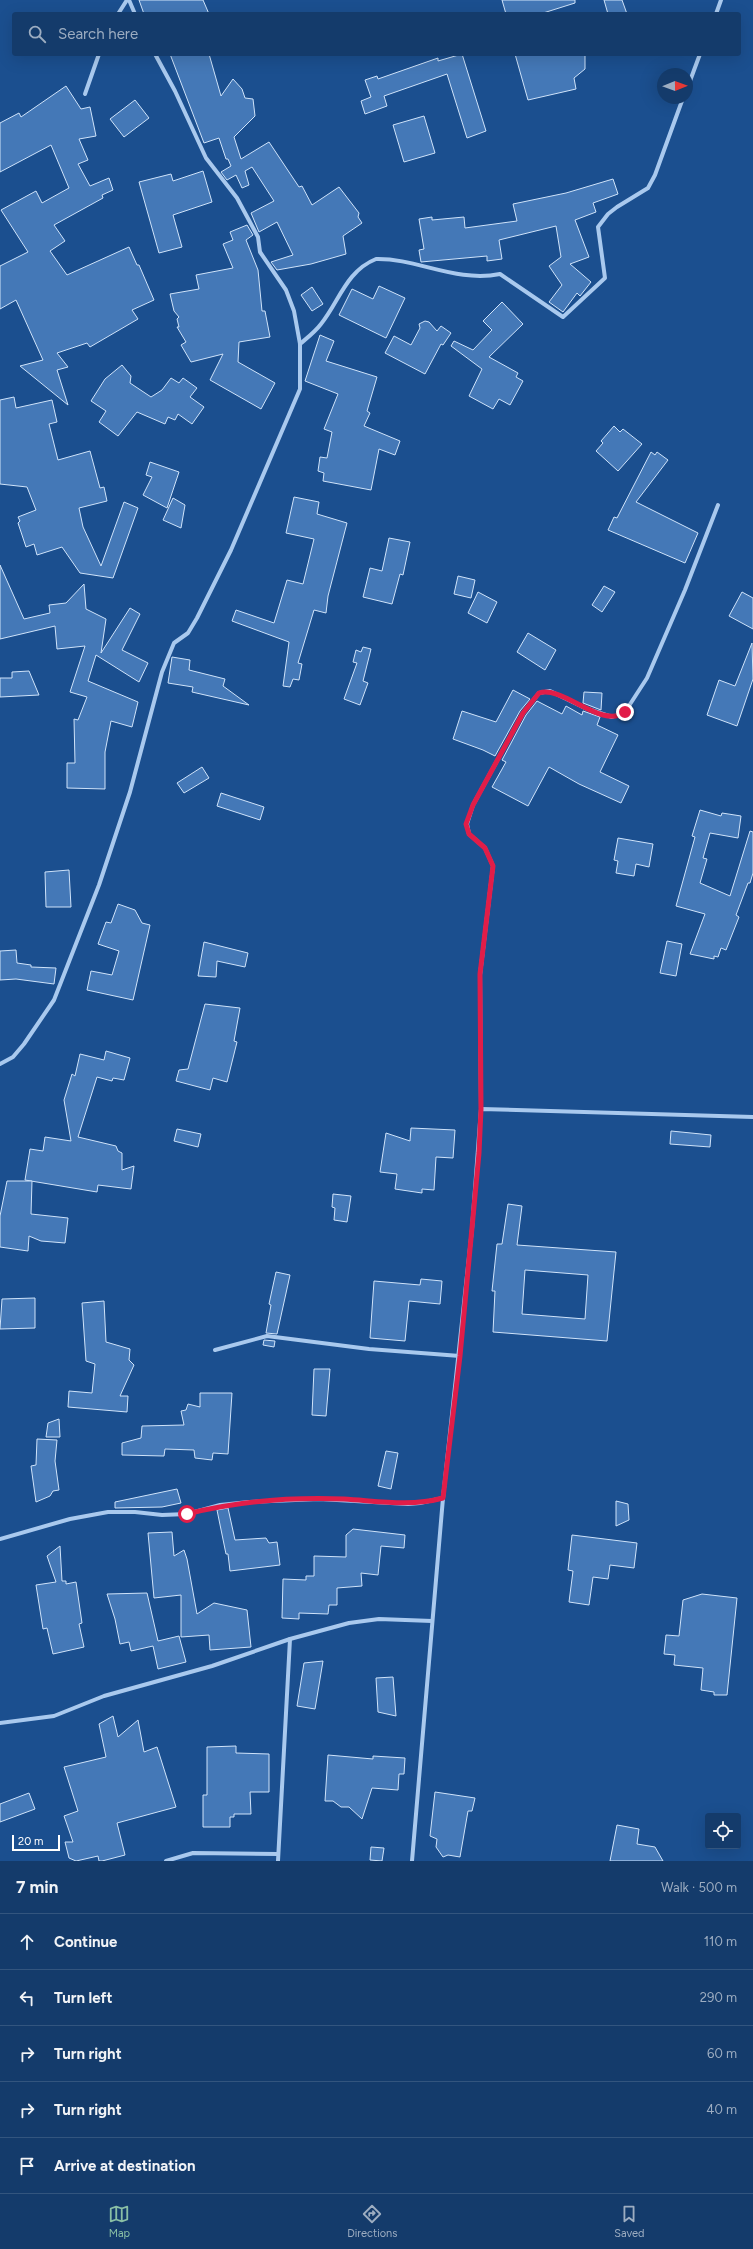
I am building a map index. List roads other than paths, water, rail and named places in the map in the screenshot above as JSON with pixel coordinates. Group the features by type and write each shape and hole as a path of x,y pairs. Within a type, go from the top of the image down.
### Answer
{"street":[{"path":"119,12 128,0 134,12"},
{"path":"717,12 721,0"},
{"path":"85,94 98,56"},
{"path":"0,1064 14,1057 54,1000 99,885 130,792 162,672 174,643 188,633 197,618 231,550 300,389 300,344 294,311 286,290 260,252 258,237 237,198 206,158 175,91 156,56"},
{"path":"693,73 699,56"},
{"path":"300,344 321,324 348,281 361,269 376,259 461,275 484,277 500,274 563,317 605,278 598,227 608,214 648,188 655,175 682,104"},
{"path":"412,1861 443,1498 460,1356 472,1230 481,1109 480,974 493,866 485,848 469,834 466,824 473,805 523,713 539,693 550,691 585,708 612,717 625,712 646,678 685,590 718,505"},
{"path":"481,1109 753,1117"},
{"path":"215,1350 267,1336 369,1349 460,1356"},
{"path":"0,1539 70,1519 108,1512 162,1515 187,1514 220,1505 249,1502 344,1499 408,1504 443,1498"},
{"path":"0,1723 54,1716 104,1696 205,1668 290,1639 362,1620 432,1621"},
{"path":"278,1861 290,1639"},
{"path":"166,1861 193,1854 278,1854"}]}
